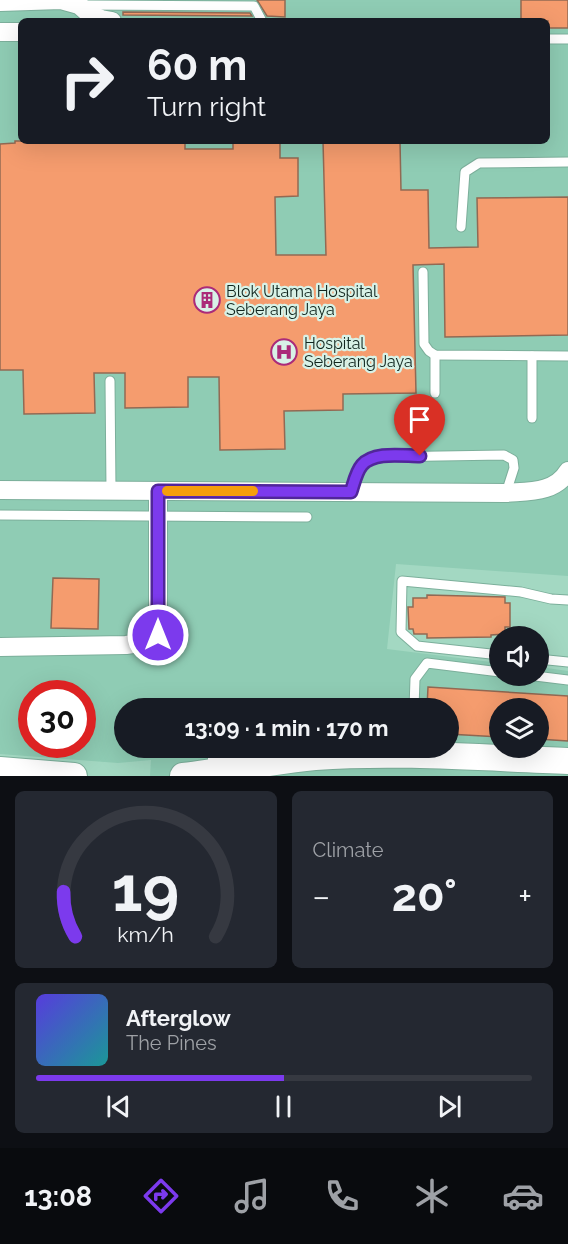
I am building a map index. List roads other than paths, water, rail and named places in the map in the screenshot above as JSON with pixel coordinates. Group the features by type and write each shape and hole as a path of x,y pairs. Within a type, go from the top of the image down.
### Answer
{"street":[{"path":"0,2 61,0 79,5 88,13 103,18"},
{"path":"0,32 18,32"},
{"path":"0,490 506,493 545,490 564,477 568,471"},
{"path":"0,647 126,645 147,642 158,635 158,491"},
{"path":"459,756 536,764 568,761"},
{"path":"183,776 313,767 366,758"},
{"path":"0,770 74,776"}],"lane":[{"path":"79,5 254,6 260,18"},
{"path":"550,39 568,39"},
{"path":"461,227 465,172 479,163 568,162"},
{"path":"423,272 424,344 435,355 568,356"},
{"path":"435,355 435,393"},
{"path":"532,356 532,418"},
{"path":"110,381 111,490"},
{"path":"351,492 356,475 363,463 377,457 504,455 513,460 514,468 506,493"},
{"path":"0,515 307,518"},
{"path":"489,654 417,646 401,632 402,580 521,592 551,599 568,600"},
{"path":"549,660 568,662"},
{"path":"414,698 415,679 427,663 489,671"},
{"path":"549,678 568,680"},
{"path":"214,758 216,774"}],"place":[{"name":"Blok Utama Hospital Seberang Jaya","path":"207,300"},
{"name":"Hospital Seberang Jaya","path":"284,352"}]}
